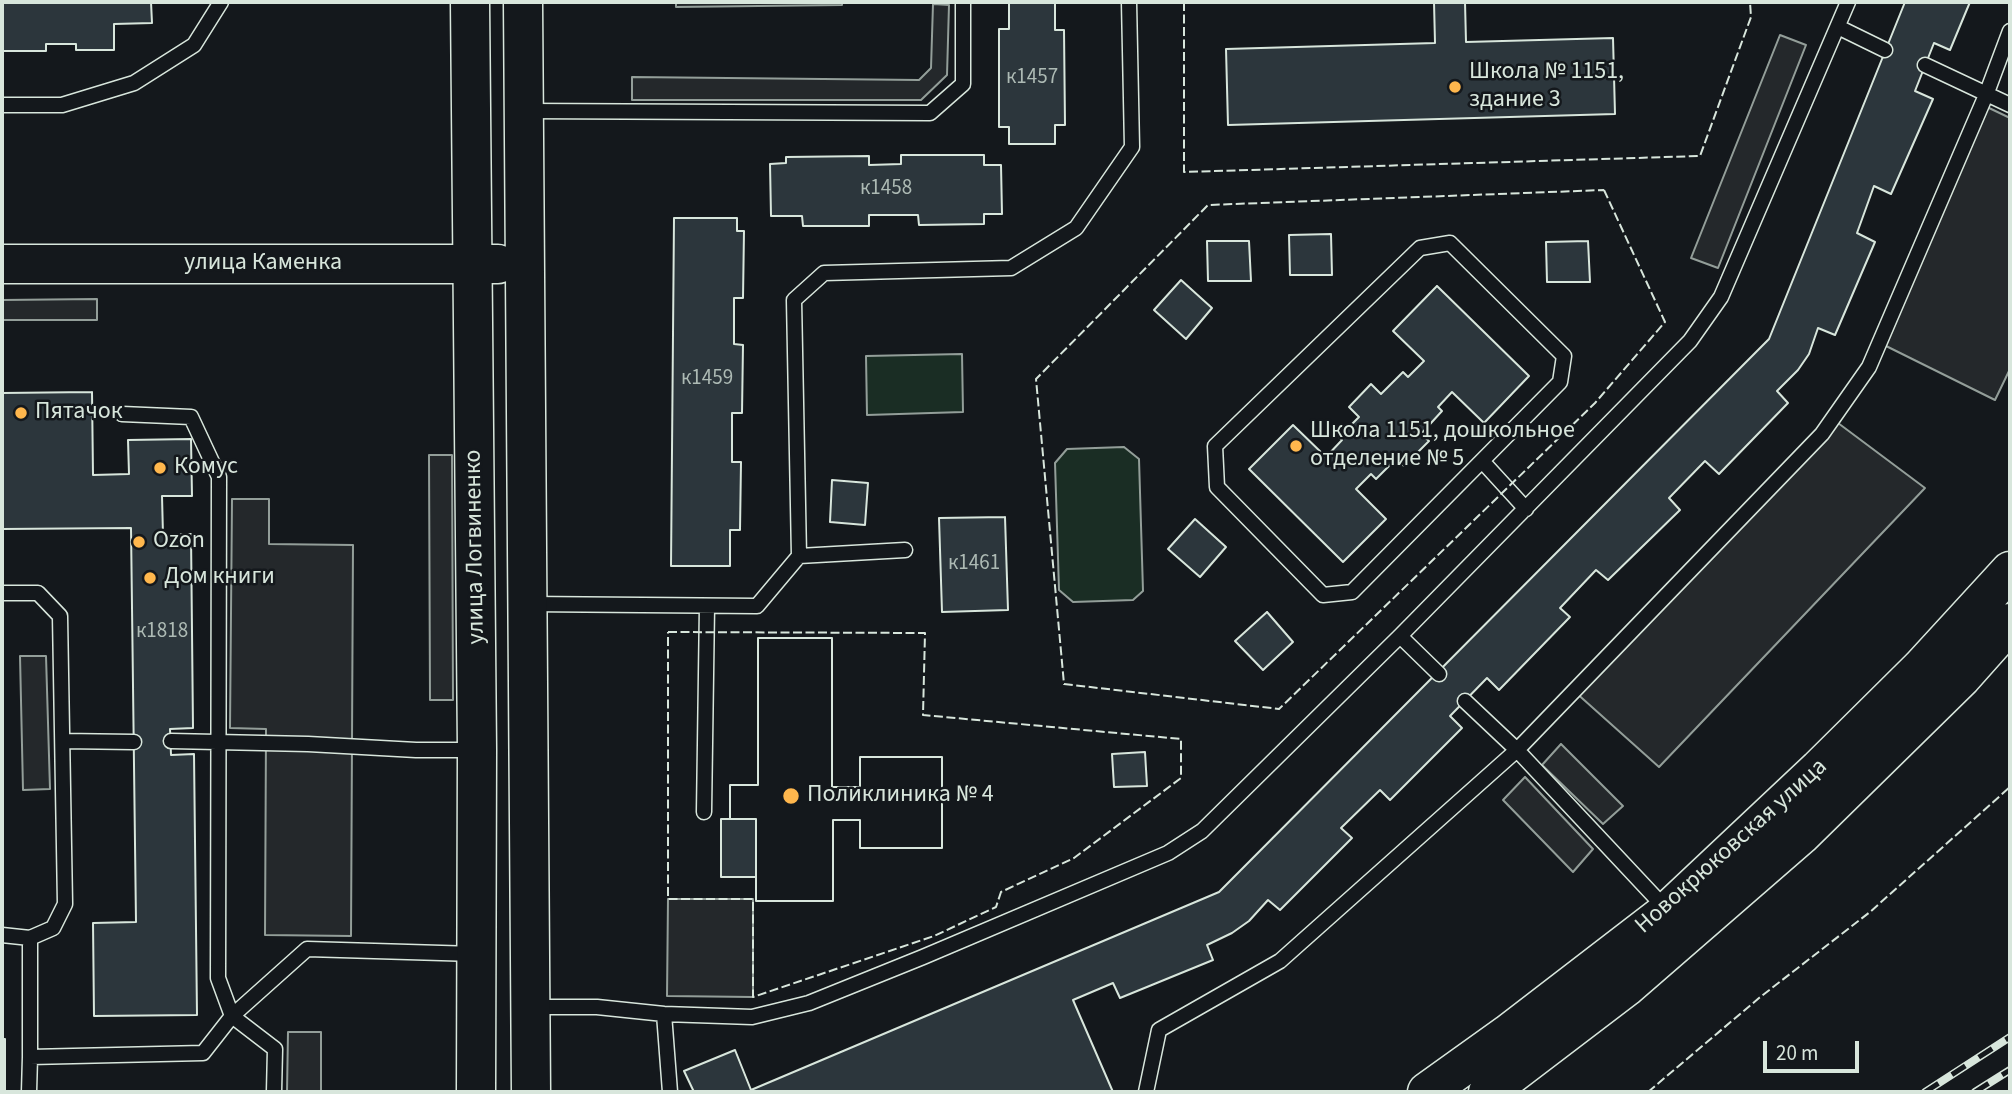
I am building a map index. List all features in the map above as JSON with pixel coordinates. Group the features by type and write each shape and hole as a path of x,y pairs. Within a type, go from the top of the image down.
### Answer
{"main road":[{"name":"улица Логвиненко","path":"470,2 477,750 476,1092"},
{"name":"улица Логвиненко","path":"523,2 531,1092"},
{"name":"улица Каменка","path":"2,264 524,264"},
{"name":"Новокрюковская улица","path":"1488,1092 1626,987 1678,923 1819,769 1921,668 2010,571"},
{"name":"Новокрюковская улица","path":"1427,1092 1508,1034 1678,923 1801,835 1892,748 2010,624"},
{"path":"476,1007 531,1007"}],"lane":[{"path":"2,105 62,105 134,83 194,45 220,2"},
{"path":"523,111 930,113 963,84 963,2"},
{"path":"527,604 757,606 799,556 794,300 824,273 1011,268 1076,228 1132,147 1129,2"},
{"path":"531,1007 597,1007 664,1014 752,1017 809,1003 1168,853 1202,831 1400,636 1690,341 1721,298 1848,2"},
{"path":"1838,27 1885,50"},
{"path":"1146,1092 1159,1030 1280,961 1517,750 1822,434 1869,367 1986,95 2010,31"},
{"path":"1925,65 2010,105"},
{"path":"1450,243 1564,356 1560,382 1483,462 1353,592 1323,595 1217,487 1215,446 1420,248 1450,243"},
{"path":"122,414 191,417 219,477 218,978 232,1016 275,1049 274,1092"},
{"path":"1483,462 1526,509"},
{"path":"799,556 905,550"},
{"path":"2,593 38,593 60,616 65,904 53,928 30,937 2,935"},
{"path":"704,812 707,606"},
{"path":"1400,636 1439,674"},
{"path":"1465,701 1517,750 1678,923"},
{"path":"63,741 134,742"},
{"path":"171,741 477,750"},
{"path":"29,1092 30,937"},
{"path":"30,1057 203,1053 232,1016 307,949 476,954"},
{"path":"664,1014 670,1092"}],"green space":[{"path":"962,354 963,412 867,415 866,356"},
{"path":"1124,447 1139,459 1143,591 1133,600 1073,602 1059,590 1055,463 1067,449"}],"shaded area":[{"path":"676,2 842,2 842,5 676,7"},
{"path":"933,4 949,5 947,75 921,100 632,100 632,77 919,80 931,68"},
{"path":"1780,35 1806,45 1718,268 1691,258"},
{"path":"1987,107 2010,118 2010,369 1995,400 1882,344"},
{"path":"97,299 97,320 2,320 2,300"},
{"path":"1834,420 1925,488 1659,767 1574,691"},
{"path":"429,455 452,455 453,700 430,700"},
{"path":"232,499 269,499 269,544 353,545 351,936 265,935 266,729 230,728"},
{"path":"20,656 46,656 50,789 23,790"},
{"path":"1561,744 1623,806 1603,824 1542,765"},
{"path":"1525,777 1593,849 1573,872 1503,800"},
{"path":"668,899 753,899 753,997 667,996"},
{"path":"288,1032 321,1032 321,1092 287,1092"}],"building":[{"path":"2,2 151,2 152,23 114,24 114,50 76,50 76,44 46,44 46,51 2,51"},
{"path":"1009,2 1055,2 1055,30 1064,30 1065,125 1055,125 1055,144 1009,144 1009,127 999,127 999,29 1009,29"},
{"path":"1434,2 1465,2 1466,42 1613,38 1615,114 1228,125 1226,49 1435,43"},
{"path":"1905,2 1970,2 1950,50 1934,43 1915,91 1933,99 1891,194 1874,186 1857,233 1875,242 1835,335 1818,328 1809,354 1798,370 1777,391 1788,403 1719,474 1705,461 1669,498 1680,510 1608,580 1596,570 1560,608 1570,617 1499,690 1487,678 1450,716 1462,728 1390,800 1380,790 1341,828 1352,838 1280,910 1268,900 1249,921 1207,945 1213,960 1120,998 1113,983 1073,1000 1113,1092 694,1092 684,1071 735,1050 751,1090 1219,892 1769,339"},
{"path":"901,155 984,155 984,165 1001,165 1002,214 984,214 984,224 919,225 918,215 869,215 869,226 803,226 802,216 771,216 770,164 786,163 786,157 869,156 869,165 901,164"},
{"path":"674,218 737,218 737,231 744,231 743,298 734,298 734,344 743,345 742,413 732,413 732,462 741,462 740,530 730,530 730,566 671,566"},
{"path":"1331,234 1332,275 1290,275 1289,235"},
{"path":"1207,241 1249,241 1251,281 1208,281"},
{"path":"1588,241 1590,282 1547,282 1546,242"},
{"path":"1181,280 1212,308 1186,339 1154,310"},
{"path":"1437,286 1529,376 1484,423 1452,392 1438,407 1442,411 1421,434 1429,441 1404,466 1396,459 1376,479 1371,474 1356,489 1386,519 1343,562 1249,469 1293,425 1326,457 1342,440 1339,437 1359,417 1349,407 1371,384 1381,394 1403,372 1408,377 1424,361 1393,331"},
{"path":"92,392 93,475 129,474 128,440 191,439 192,496 162,496 163,535 191,534 193,728 170,729 171,755 194,754 197,1015 94,1016 93,923 136,922 131,528 2,529 2,393"},
{"path":"832,480 868,483 865,525 830,522"},
{"path":"1005,517 1008,610 942,612 939,518"},
{"path":"1195,519 1226,547 1200,577 1168,549"},
{"path":"1267,612 1293,642 1263,670 1235,641"},
{"path":"758,638 832,638 832,787 860,787 860,757 942,757 942,848 860,848 860,820 833,820 833,901 756,901 756,819 730,819 730,785 758,785"},
{"path":"758,638 832,638 832,787 860,787 860,757 942,757 942,848 860,848 860,820 833,820 833,901 756,901 756,877 721,877 721,819 730,819 730,785 758,785"},
{"path":"1145,752 1147,786 1114,787 1112,754"},
{"path":"2,1039 5,1039 5,1092 2,1092"}],"railway":[{"path":"1925,1092 2010,1037"},
{"path":"1975,1092 2010,1070"}],"fence":[{"path":"1184,2 1184,172 1700,156 1751,17 1750,2"},
{"path":"1604,190 1665,322 1595,403 1279,709 1064,684 1036,379 1208,205 1604,190"},
{"path":"668,632 925,633 923,715 1181,739 1181,778 1074,858 1001,892 996,907 934,936 753,997 753,899 668,899 668,632"},
{"path":"1648,1092 1759,998 1870,912 2010,787"}],"place":[{"name":"Школа № 1151, здание 3","path":"1455,87"},
{"name":"Пятачок","path":"21,413"},
{"name":"Школа 1151, дошкольное отделение № 5","path":"1296,446"},
{"name":"Комус","path":"160,468"},
{"name":"Ozon","path":"139,542"},
{"name":"Дом книги","path":"150,578"},
{"name":"Поликлиника № 4","path":"791,796"}]}
